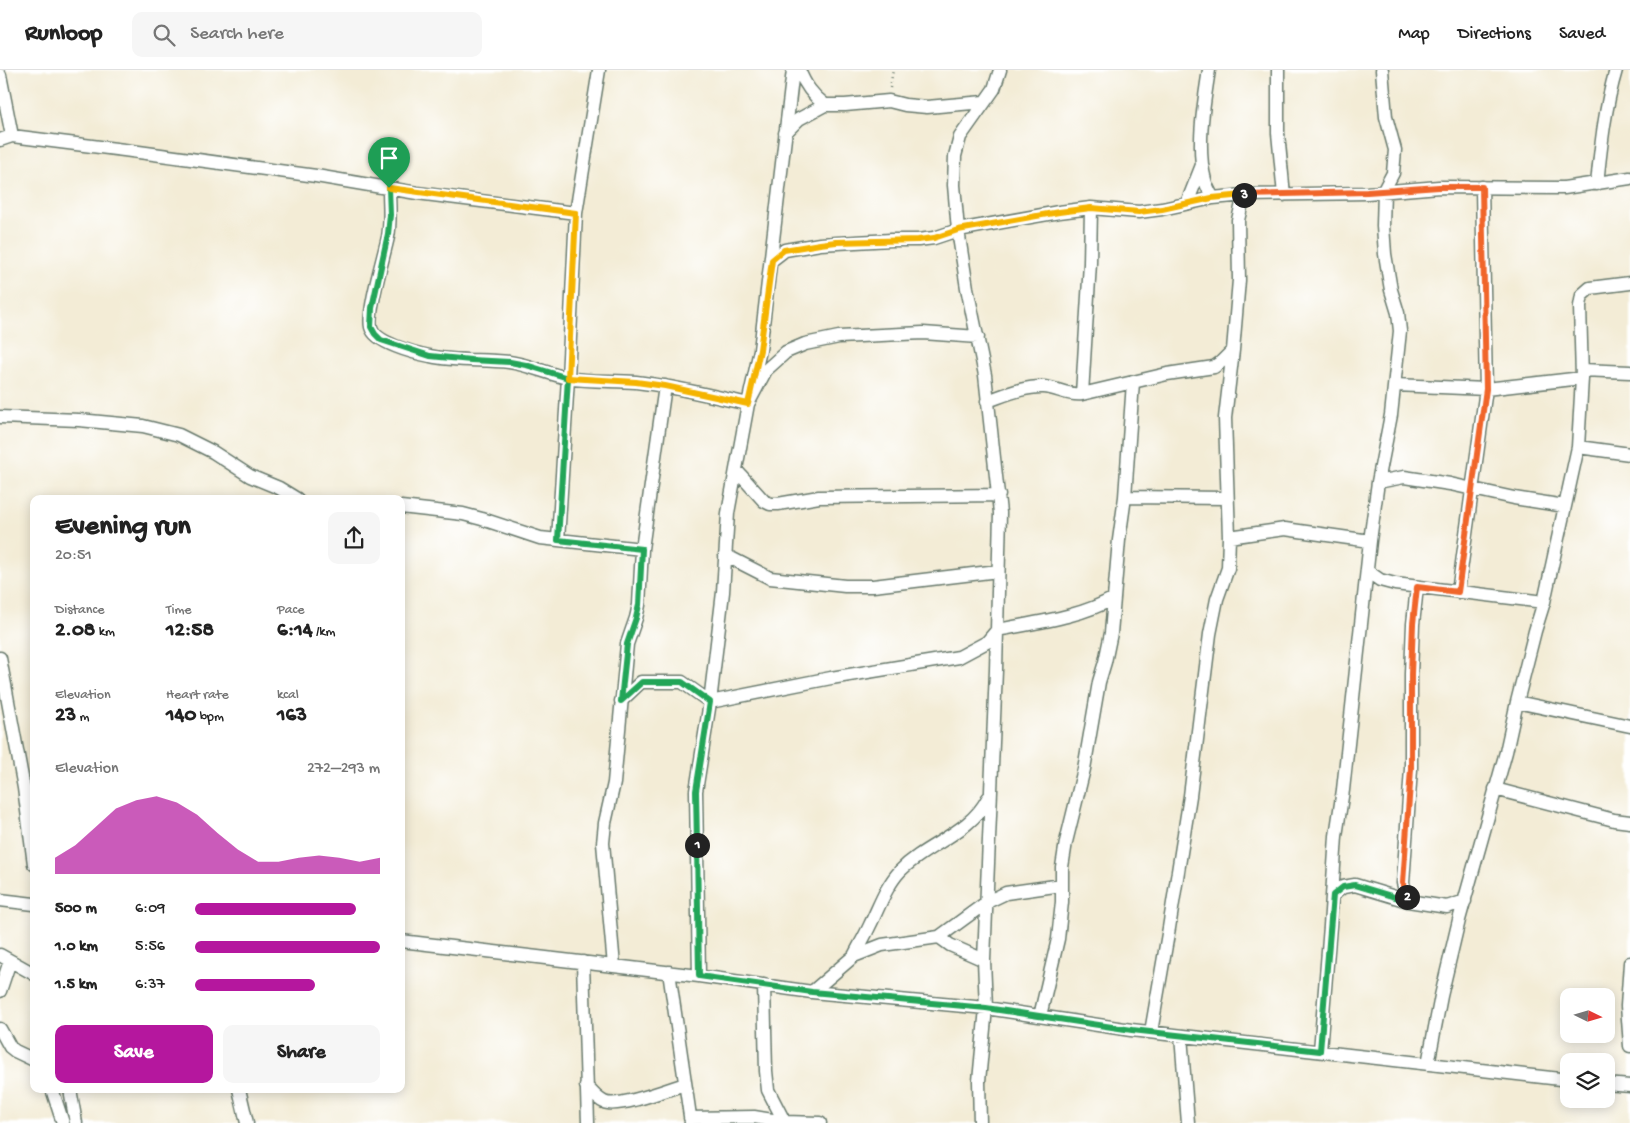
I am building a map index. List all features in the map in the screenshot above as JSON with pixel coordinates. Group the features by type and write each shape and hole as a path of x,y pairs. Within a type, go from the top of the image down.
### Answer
{"street":[{"path":"558,540 576,213 599,70"},
{"path":"699,976 696,791 710,702 723,592 728,513 760,350 793,70"},
{"path":"799,70 813,95 825,105"},
{"path":"980,1123 979,1081 986,1008 984,960 1000,513 985,375 967,288 958,230 954,185 955,156 960,137 994,89 1000,70"},
{"path":"1209,70 1201,148 1205,180 1212,198"},
{"path":"1278,70 1278,133 1284,195"},
{"path":"1320,1051 1336,836 1343,790 1359,628 1378,482 1391,415 1400,331 1398,313 1390,290 1383,226 1384,190 1393,173 1396,150 1386,117 1382,70"},
{"path":"1597,184 1602,135 1610,89 1616,70"},
{"path":"0,75 6,138 309,175 389,188 576,213"},
{"path":"785,133 799,119 825,105 888,101 927,107 984,102"},
{"path":"1187,203 1203,163"},
{"path":"772,260 784,250 836,242 934,238 958,230 1091,208 1139,212 1212,198 1244,195 1367,192 1439,187 1564,188 1630,178"},
{"path":"1458,592 1486,389 1482,187"},
{"path":"389,188 390,215 388,234 372,308 371,327 381,340 430,356 510,362 568,378 636,382 665,386 748,404"},
{"path":"1151,1032 1170,928 1190,796 1210,634 1217,599 1228,568 1227,448 1224,418 1233,350 1239,280 1238,220 1244,195"},
{"path":"1082,394 1090,263 1091,208"},
{"path":"774,240 784,250"},
{"path":"1428,1064 1441,996 1459,920 1506,752 1517,702 1544,602 1578,447 1582,374 1580,306 1582,295 1590,288 1630,283"},
{"path":"748,404 766,370 786,352 805,344 839,337 922,333 978,337"},
{"path":"987,402 1033,388 1046,387 1072,394 1082,394 1167,374 1214,366 1233,350"},
{"path":"1395,385 1486,389 1582,374 1630,372"},
{"path":"1040,1016 1058,939 1062,902 1062,867 1066,842 1084,769 1099,682 1106,662 1111,633 1119,540 1125,497 1133,382"},
{"path":"614,966 603,843 614,784 627,644 639,605 642,549 665,386"},
{"path":"0,416 134,425 179,435 213,452 250,476 290,495"},
{"path":"1578,447 1630,454"},
{"path":"736,470 764,501 770,504 819,497 999,494"},
{"path":"1378,482 1404,477 1565,506"},
{"path":"1125,497 1227,498"},
{"path":"405,507 463,514 540,538 642,549"},
{"path":"1229,536 1285,529 1370,541"},
{"path":"725,555 770,578 845,586 873,586 998,571"},
{"path":"1367,571 1380,580 1417,587 1544,602"},
{"path":"1408,901 1403,883 1411,769 1411,674 1417,587"},
{"path":"621,701 642,682 682,682 710,702 831,678 959,657 987,642 997,630 1068,617 1092,610 1114,598"},
{"path":"0,658 24,788 30,834"},
{"path":"1517,702 1630,726"},
{"path":"1496,789 1614,820 1630,822"},
{"path":"854,956 880,903 899,872 912,860 974,819 990,795"},
{"path":"1387,895 1403,883"},
{"path":"812,992 854,956 882,945 939,937 987,902 1011,892 1062,885"},
{"path":"1333,895 1343,887 1355,885 1408,901 1447,907 1465,901"},
{"path":"0,900 30,904"},
{"path":"1447,907 1459,920"},
{"path":"939,937 950,945 984,960"},
{"path":"405,941 669,972 812,992 986,1008 1181,1036 1560,1079"},
{"path":"0,991 5,958 30,972"},
{"path":"583,962 588,1123"},
{"path":"1630,963 1628,1006 1630,1046"},
{"path":"669,972 691,1121 754,1117 785,1123 820,1123"},
{"path":"764,985 768,1090 785,1123"},
{"path":"0,1029 10,1047 30,1058"},
{"path":"1181,1036 1188,1123"},
{"path":"586,1086 603,1102 613,1104 626,1102 685,1084"},
{"path":"1615,1085 1630,1086"},
{"path":"53,1093 63,1123"},
{"path":"71,1093 76,1123"},
{"path":"240,1093 247,1123"}],"path":[{"path":"888,101 893,70"}],"route":[{"path":"389,188 390,215 388,234 372,308 371,327 375,334 381,340 430,356 510,362 568,378 558,540 642,549 639,605 627,644 621,701 642,682 682,682 710,702 696,791 699,976 812,992 986,1008 1132,1030 1320,1051 1333,895 1343,887 1355,885 1408,901 1403,883 1411,769 1411,674 1417,587 1458,592 1486,389 1482,187 1244,195 1212,198 1139,212 1091,208 958,230 934,238 836,242 784,250 772,260 760,350 748,404 665,386 636,382 568,378 576,213 389,188"}]}
